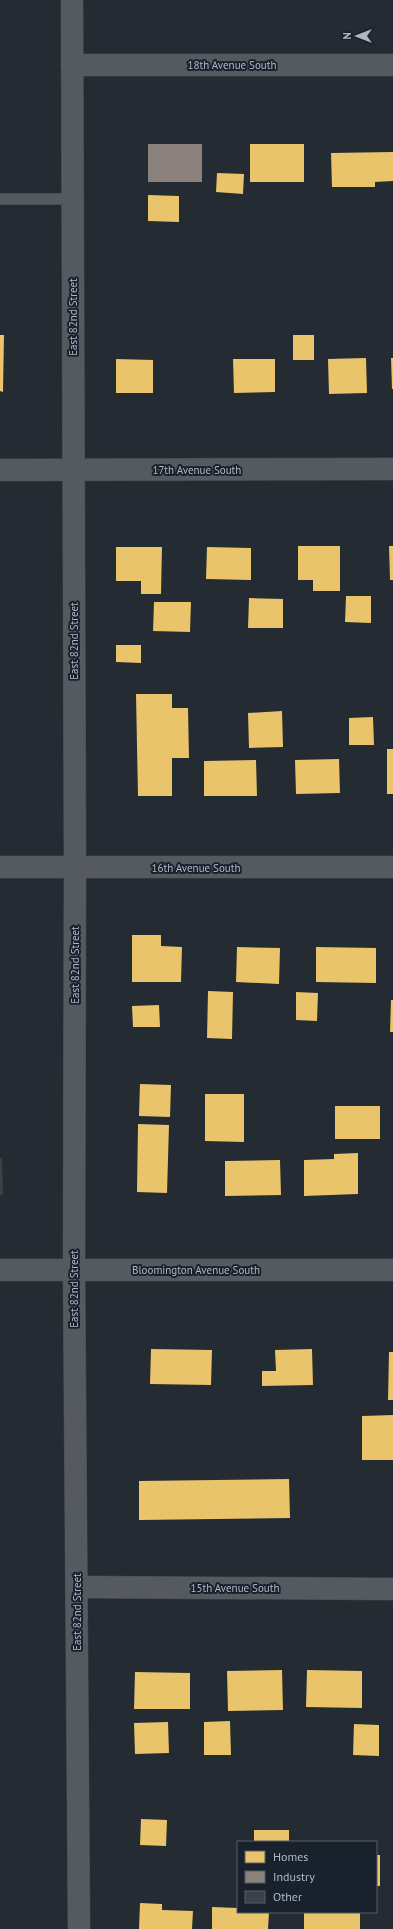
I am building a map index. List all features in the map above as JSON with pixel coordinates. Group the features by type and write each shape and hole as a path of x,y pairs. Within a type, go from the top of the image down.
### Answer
{"street":[{"name":"East 82nd Street","path":"72,0 75,868 74,1270 79,1929"},
{"name":"18th Avenue South","path":"72,65 393,65"},
{"name":"17th Avenue South","path":"0,470 393,469"},
{"name":"16th Avenue South","path":"0,867 393,867"},
{"name":"Bloomington Avenue South","path":"0,1270 393,1270"},
{"name":"15th Avenue South","path":"77,1587 393,1589"}],"lane":[{"path":"0,199 72,199"}],"building: Homes":[{"path":"250,144 304,144 304,182 250,182"},
{"path":"393,152 393,181 375,182 375,187 332,187 331,153"},
{"path":"217,173 244,174 243,194 216,192"},
{"path":"148,195 179,196 179,222 148,221"},
{"path":"0,335 4,335 3,392 0,391"},
{"path":"293,335 314,335 314,360 293,360"},
{"path":"366,358 367,393 329,394 328,359"},
{"path":"391,358 393,358 393,389 392,389"},
{"path":"116,359 153,360 153,393 116,393"},
{"path":"233,359 275,359 275,392 234,393"},
{"path":"298,546 340,546 340,591 313,591 313,580 298,580"},
{"path":"389,546 393,546 393,580 390,580"},
{"path":"116,547 162,547 161,594 141,594 141,581 116,581"},
{"path":"207,547 251,548 251,580 206,579"},
{"path":"346,596 371,596 371,623 345,622"},
{"path":"249,598 283,599 283,628 248,628"},
{"path":"154,602 191,602 190,632 153,631"},
{"path":"116,645 141,645 141,663 116,662"},
{"path":"136,694 172,694 172,708 188,708 189,758 172,758 172,796 138,796"},
{"path":"282,711 283,747 249,748 248,713"},
{"path":"373,717 374,745 349,745 349,718"},
{"path":"387,749 393,749 393,794 387,794"},
{"path":"339,759 340,793 296,794 295,760"},
{"path":"256,760 257,796 204,796 204,761"},
{"path":"132,935 161,935 161,946 182,947 181,982 132,982"},
{"path":"237,947 280,948 279,984 236,982"},
{"path":"316,947 376,948 376,983 316,982"},
{"path":"208,991 233,992 232,1039 207,1038"},
{"path":"296,992 318,993 317,1021 296,1020"},
{"path":"391,1000 393,1000 393,1032 390,1032"},
{"path":"159,1005 160,1027 133,1027 132,1006"},
{"path":"140,1084 171,1085 170,1117 139,1116"},
{"path":"205,1094 244,1094 244,1142 205,1141"},
{"path":"335,1106 380,1106 380,1139 335,1139"},
{"path":"138,1124 169,1125 167,1193 137,1192"},
{"path":"358,1153 358,1194 304,1196 304,1160 334,1159 334,1154"},
{"path":"280,1160 281,1195 225,1196 225,1161"},
{"path":"151,1349 212,1350 211,1385 150,1384"},
{"path":"312,1349 313,1385 262,1386 262,1371 276,1371 275,1350"},
{"path":"389,1352 393,1352 393,1400 388,1400"},
{"path":"393,1415 393,1460 362,1460 362,1416"},
{"path":"289,1479 290,1518 139,1520 139,1481"},
{"path":"282,1670 283,1710 228,1711 227,1671"},
{"path":"307,1670 362,1671 362,1708 306,1707"},
{"path":"135,1672 190,1673 190,1709 134,1709"},
{"path":"230,1721 231,1755 204,1755 204,1722"},
{"path":"168,1722 169,1753 135,1754 134,1723"},
{"path":"354,1724 379,1725 379,1756 353,1755"},
{"path":"141,1819 167,1820 166,1846 140,1845"},
{"path":"254,1830 289,1830 289,1841 254,1841"},
{"path":"377,1855 380,1855 380,1886 377,1886"},
{"path":"140,1903 162,1904 162,1910 193,1911 192,1929 139,1929"},
{"path":"212,1907 237,1908 237,1913 269,1913 268,1929 212,1929"},
{"path":"304,1913 360,1913 360,1929 304,1929"}],"building: Industry":[{"path":"148,144 202,144 202,182 148,182"}],"building: Other":[{"path":"0,1158 2,1158 3,1195 0,1195"}]}
